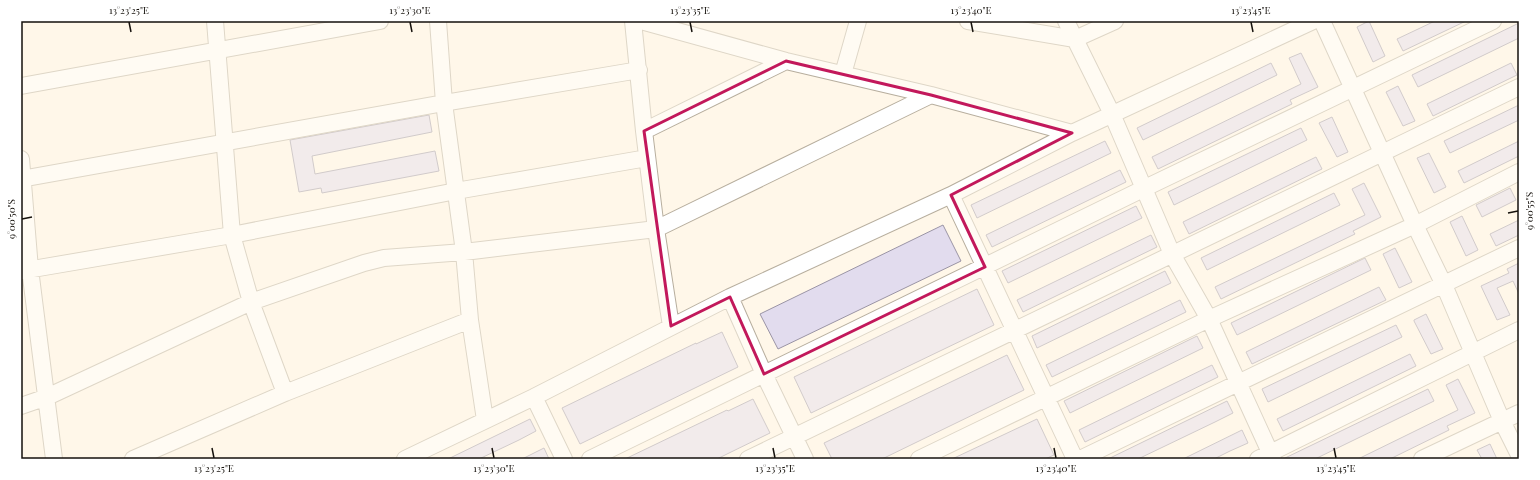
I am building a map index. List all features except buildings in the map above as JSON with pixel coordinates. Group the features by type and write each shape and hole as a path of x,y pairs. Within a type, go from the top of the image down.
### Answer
{"street":[{"path":"215,21 232,235 251,302 285,393"},
{"path":"21,86 380,21"},
{"path":"438,21 444,103 464,252 470,320 485,420"},
{"path":"633,21 647,158 671,326"},
{"path":"641,21 786,61 931,95 1072,133"},
{"path":"843,74 858,21"},
{"path":"968,21 1075,39 1115,21"},
{"path":"1066,21 1112,114 1172,254 1209,320 1238,384 1267,457 1519,330"},
{"path":"405,459 534,397 730,297 952,195 1072,133 1313,21"},
{"path":"1322,21 1444,285 1472,353 1502,421 1519,455"},
{"path":"590,459 1145,188 1493,21"},
{"path":"644,131 786,61"},
{"path":"22,179 444,103 639,70"},
{"path":"748,459 1519,87"},
{"path":"21,406 47,397 251,302 370,261 384,258 464,252 656,229 931,95"},
{"path":"26,270 232,235 456,191 647,158"},
{"path":"21,159 26,270 47,397 54,459"},
{"path":"919,459 1209,320 1415,225 1519,172"},
{"path":"952,195 1075,459"},
{"path":"1080,459 1519,248"},
{"path":"730,297 764,374 805,459"},
{"path":"132,459 285,393 470,320"},
{"path":"534,397 564,459"},
{"path":"1422,459 1519,413"}],"highlighted area":[{"path":"786,61 931,95 1072,133 951,195 985,267 764,374 730,297 671,326 644,131"}]}
